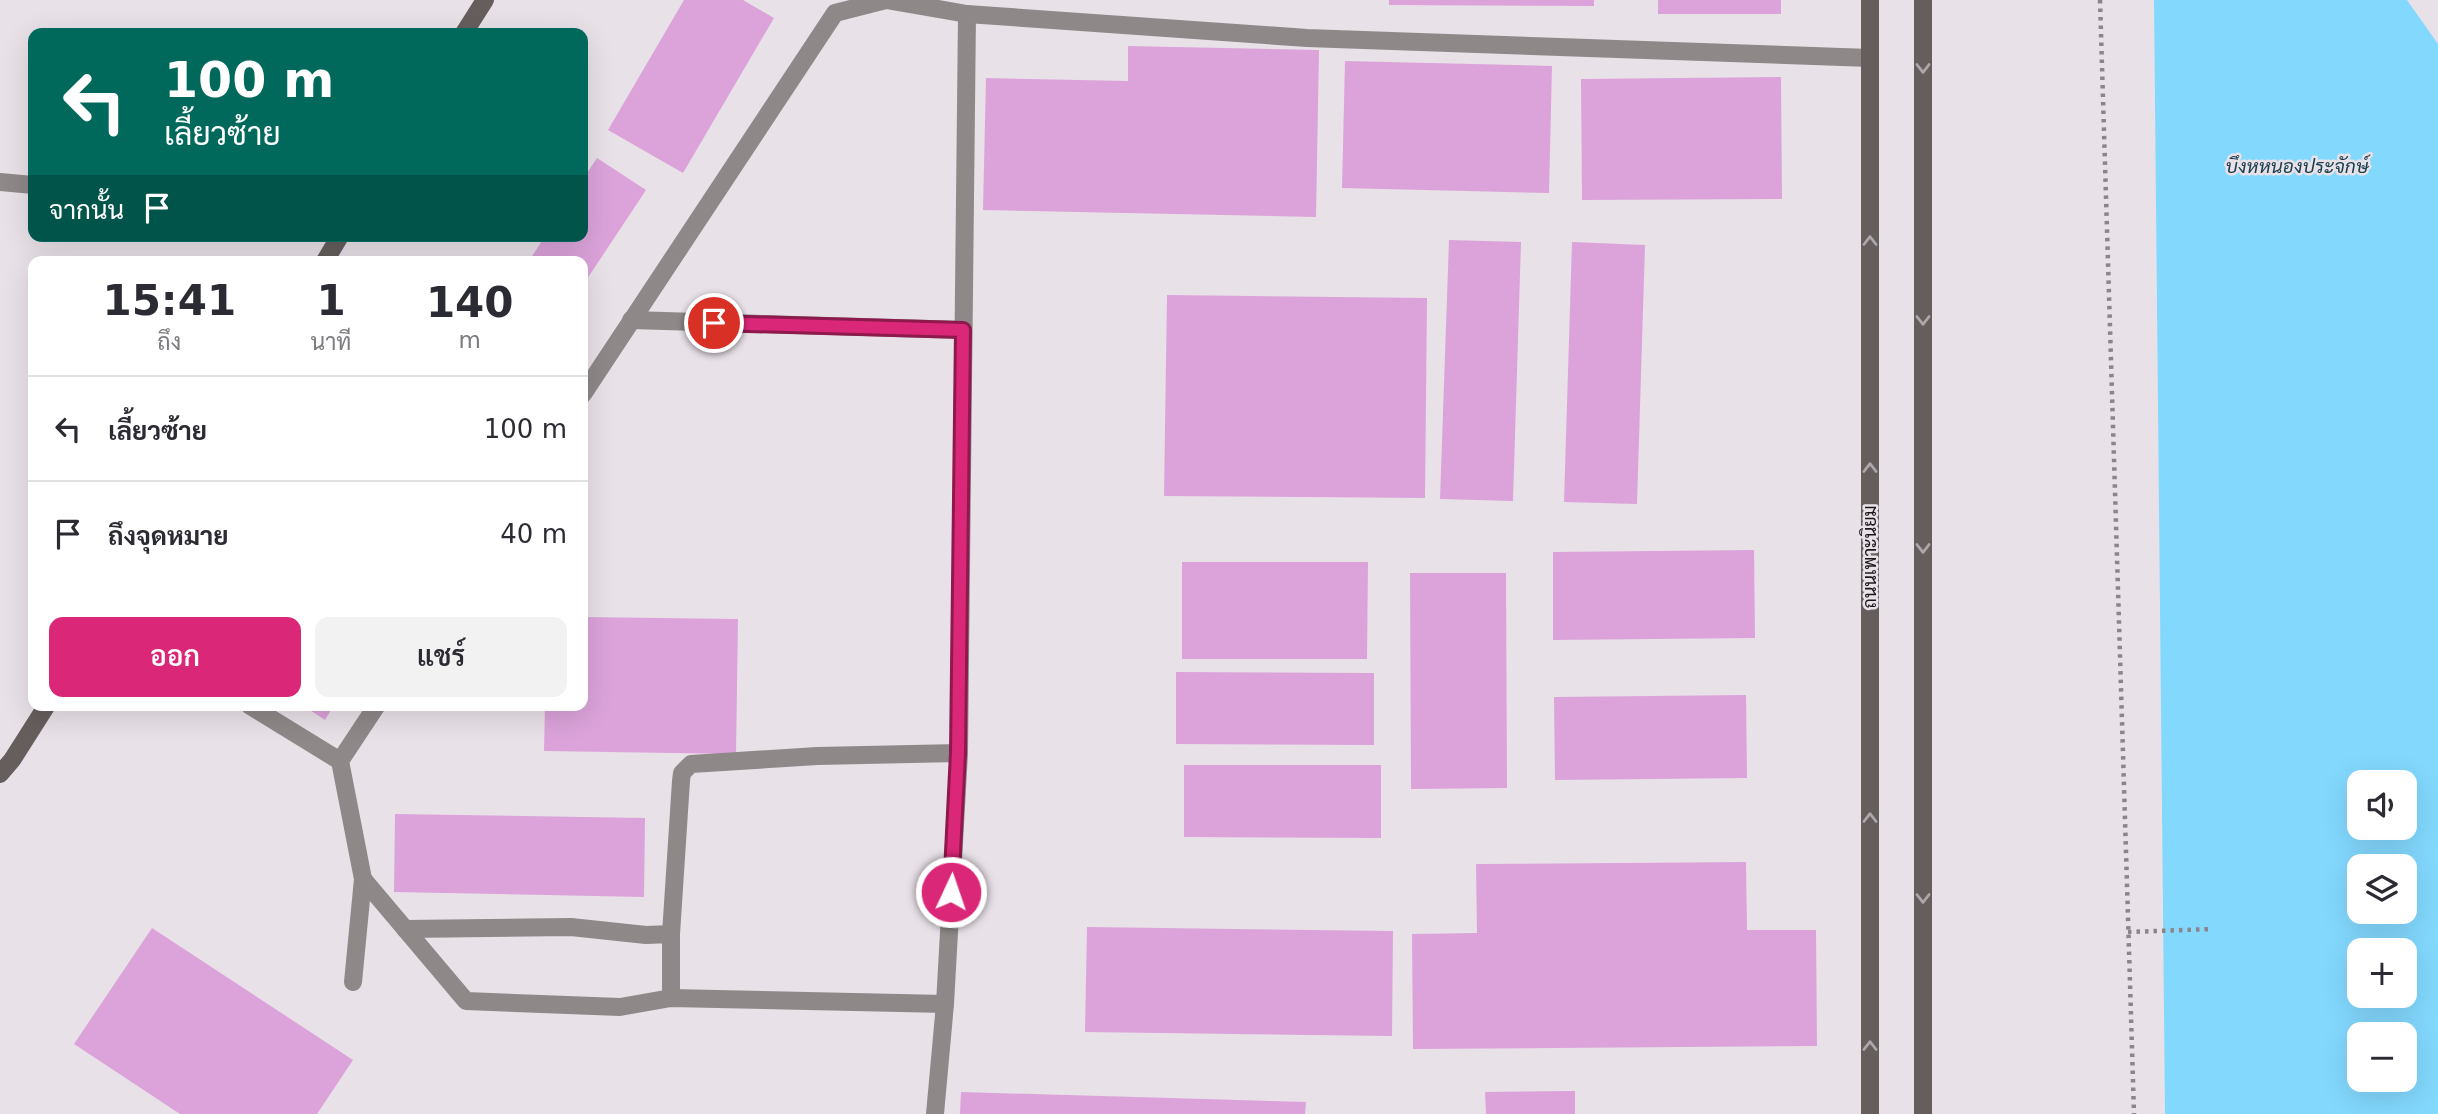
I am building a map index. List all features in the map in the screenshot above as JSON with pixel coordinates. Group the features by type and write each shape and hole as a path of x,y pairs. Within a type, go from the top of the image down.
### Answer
{"street":[{"path":"467,28 485,0"},
{"path":"588,386 835,13 886,0 967,15 1307,38 1870,58"},
{"name":"ถนนเพาะนิยม","path":"1870,0 1870,1114"},
{"path":"1923,0 1923,1114"},
{"path":"935,1114 945,1004 958,753 967,15"},
{"path":"0,182 28,185"},
{"path":"631,320 963,330"},
{"path":"0,774 43,711"},
{"path":"259,711 340,761"},
{"path":"353,982 363,879 340,761 373,711"},
{"path":"671,998 670,933 681,781 682,773 691,764 817,755 958,753"},
{"path":"363,879 466,1001 620,1007 671,998 945,1004"},
{"path":"405,929 571,927 646,935 670,933"}],"path":[{"path":"2100,0 2134,1114"},
{"path":"2128,932 2212,929"}],"water":[{"name":"บึงหหนองประจักษ์","path":"2154,0 2407,0 2438,44 2438,1114 2165,1114"}],"building":[{"path":"684,0 743,0 774,18 683,173 608,130"},
{"path":"1389,0 1594,0 1594,6 1389,5"},
{"path":"1658,0 1781,0 1781,14 1658,14"},
{"path":"1128,46 1319,50 1316,217 983,210 986,78 1128,81"},
{"path":"1345,61 1552,66 1549,193 1342,188"},
{"path":"1781,77 1782,199 1582,200 1581,79"},
{"path":"597,158 646,190 588,277 588,256 532,256 541,242 588,242 588,172"},
{"path":"1449,240 1521,242 1513,501 1440,499"},
{"path":"1572,242 1645,245 1637,504 1564,502"},
{"path":"1167,295 1427,298 1425,498 1164,496"},
{"path":"1754,550 1755,638 1553,640 1553,552"},
{"path":"1182,562 1368,562 1367,659 1182,659"},
{"path":"1410,573 1506,573 1507,788 1411,789"},
{"path":"588,617 738,619 736,754 544,751 545,711 588,711"},
{"path":"1176,672 1374,673 1374,745 1176,744"},
{"path":"1746,695 1747,778 1555,780 1554,697"},
{"path":"311,711 330,711 325,720"},
{"path":"1184,765 1381,765 1381,838 1184,837"},
{"path":"395,814 645,818 644,897 394,892"},
{"path":"1746,862 1747,930 1816,930 1817,1046 1413,1049 1412,934 1477,933 1476,864"},
{"path":"1087,927 1393,931 1392,1036 1085,1032"},
{"path":"152,928 353,1060 317,1114 180,1114 74,1044"},
{"path":"1575,1091 1575,1114 1486,1114 1485,1092"},
{"path":"961,1092 1306,1102 1305,1114 960,1114"}],"route":[{"path":"714,323 963,330 958,753 951,892"}]}
